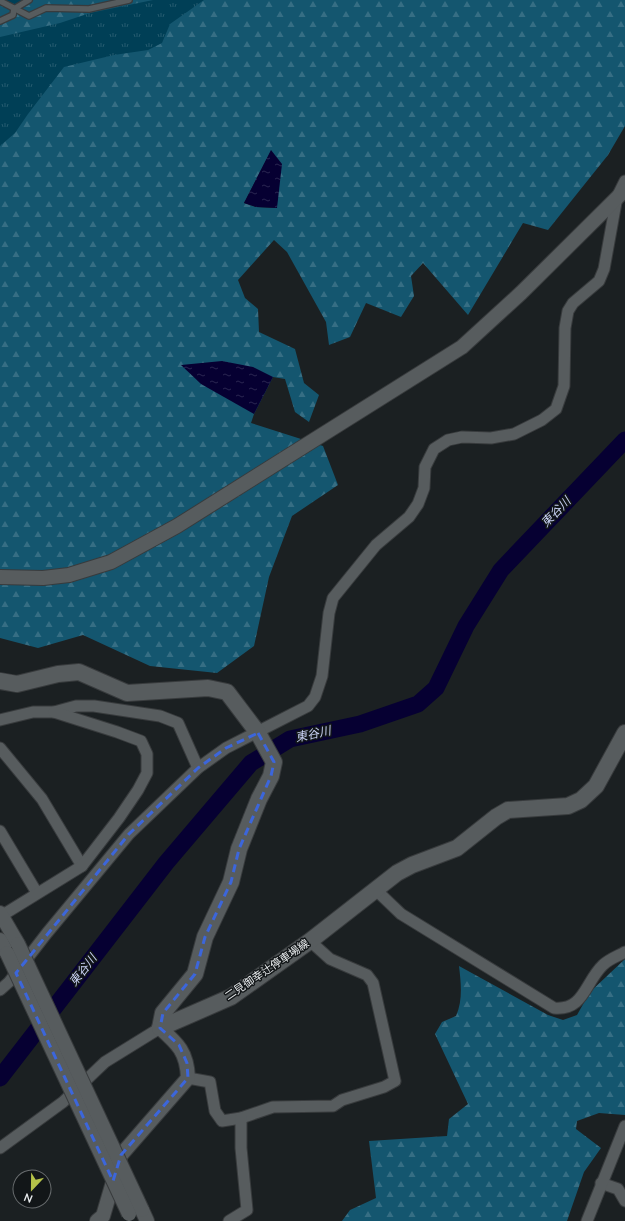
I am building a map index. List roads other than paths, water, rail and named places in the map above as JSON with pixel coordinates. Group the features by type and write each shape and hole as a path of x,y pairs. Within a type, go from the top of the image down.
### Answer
{"main road":[{"path":"0,681 17,684 58,674 79,672 127,693 208,688 226,692 258,733 274,762 271,776 259,799 239,849 231,882 205,937 195,974 163,1013 160,1028"},
{"name":"二見御幸辻停車場線","path":"160,1028 230,997 310,941 377,891 397,873 412,865 457,848 472,838 496,817 508,810 568,806 581,800 596,786 625,734"}],"street":[{"path":"0,990 9,982 47,933 129,834 198,768 226,748 258,733 308,706 315,697 322,676 332,598 376,545 409,517 418,504 424,488 426,467 434,449 448,440 462,437 491,438 514,434 542,420 556,409 564,386 565,328 568,311 573,303 599,281 604,269 625,181"},
{"path":"0,577 43,578 70,575 111,562 177,526 462,347 521,293 621,193"},
{"path":"0,720 33,712 54,712 76,706 94,706 160,716 178,722 198,768"},
{"path":"54,712 117,732 141,742 147,754 147,773 138,790 82,866 0,915 18,944 138,1217"},
{"path":"0,748 42,799 82,866"},
{"path":"0,831 37,893"},
{"path":"377,891 402,914 554,1008 564,1009 576,1004 604,964 625,952"},
{"path":"0,940 138,1217"},
{"path":"188,1078 210,1082 215,1111 222,1121 241,1118 273,1107 333,1106 342,1100 384,1087 395,1081 372,983 367,974 330,959 310,941"},
{"path":"0,1148 63,1102 105,1062 160,1028 179,1045 187,1063 188,1078 121,1155 103,1216 97,1221"},
{"path":"229,1221 247,1210 241,1148 241,1118"},
{"path":"587,1221 625,1126"},
{"path":"601,1183 621,1187 625,1201"}],"lane":[{"path":"0,21 13,15 14,9 29,0"},
{"path":"0,1 29,16 46,8 89,9 129,0"}],"water":[{"path":"271,150 282,164 277,208 256,207 244,203"},
{"path":"222,361 253,367 273,377 254,414 201,384 181,365"}],"waterway":[{"name":"東谷川","path":"0,1078 166,863 251,763 290,739 360,724 418,704 436,688 466,626 501,570 625,440"}]}
